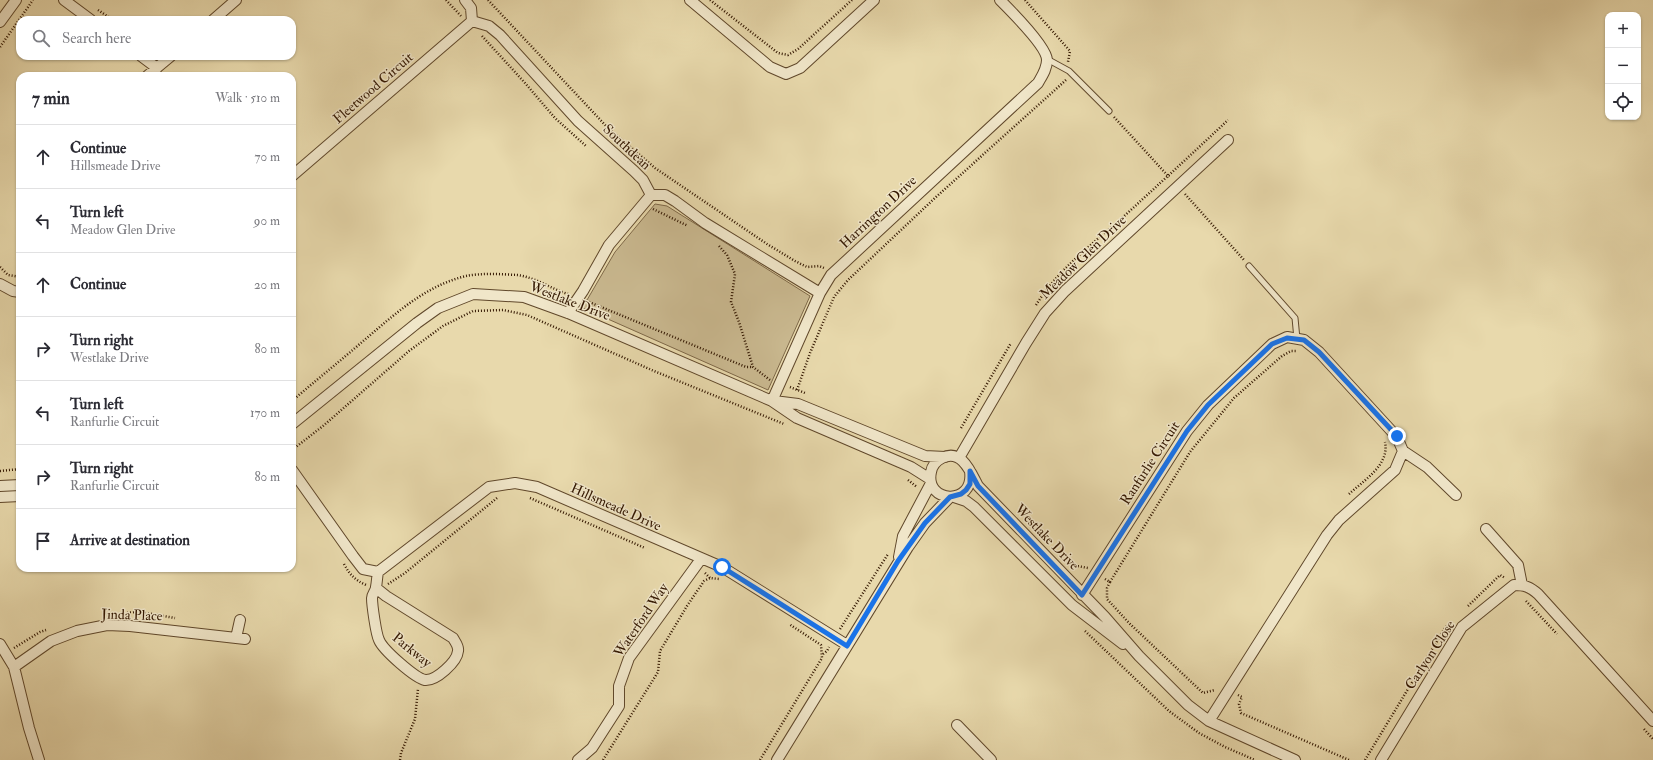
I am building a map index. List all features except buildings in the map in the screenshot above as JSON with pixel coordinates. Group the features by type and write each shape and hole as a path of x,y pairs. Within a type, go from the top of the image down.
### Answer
{"street":[{"path":"0,22 16,0"},
{"path":"64,0 86,16"},
{"path":"218,16 236,0"},
{"path":"465,0 471,8 472,20"},
{"path":"690,0 770,68 786,74 800,68 874,0"},
{"path":"1000,0 1043,47 1047,59"},
{"name":"Fleetwood Circuit","path":"296,173 472,20"},
{"name":"Southdean","path":"472,20 489,26 500,35 578,121 644,180 651,195"},
{"name":"Harrington Drive","path":"772,401 820,294 834,272 1038,83 1044,73 1047,59"},
{"path":"146,60 157,68"},
{"path":"152,72 166,60"},
{"name":"Meadow Glen Drive","path":"959,458 1045,313 1066,291 1228,140"},
{"path":"568,313 580,296 609,245 651,195 665,195 705,223 820,294"},
{"path":"0,284 16,291"},
{"name":"Westlake Drive","path":"296,421 395,340 438,308 473,294 524,297 568,313 772,401 797,418 911,467 931,481"},
{"name":"Ranfurlie Circuit","path":"1082,595 1187,431 1208,405 1272,344 1287,338 1297,339"},
{"path":"1297,339 1304,340 1319,352 1397,436 1403,451 1427,467 1456,494"},
{"name":"Westlake Drive","path":"772,401 798,404 925,456 945,457"},
{"path":"1209,721 1327,535 1339,520 1395,470 1403,451"},
{"path":"777,760 898,561 925,523 952,497 961,494 970,484 970,471 966,463 959,458 952,456 945,457 935,463 932,468 931,481 903,536 898,561"},
{"name":"Westlake Drive","path":"970,471 978,486 1082,595 1105,617 1139,656 1188,705 1209,721 1295,760"},
{"path":"296,476 364,569 378,572 376,586"},
{"path":"931,481 938,493 952,497"},
{"name":"Hillsmeade Drive","path":"378,572 489,487 515,483 537,487 722,567 847,646"},
{"path":"0,486 16,484"},
{"path":"0,497 16,496"},
{"name":"Westlake Drive","path":"952,497 966,501 974,507 1072,605 1139,656"},
{"path":"1486,529 1518,565 1518,585 1531,588 1538,594 1653,721"},
{"name":"Waterford Way","path":"578,760 592,748 619,706 618,686 629,658 701,559"},
{"name":"Carlyon Close","path":"1381,760 1462,628 1518,585"},
{"name":"Parkway","path":"376,586 386,596 452,638 457,644 458,651 455,660 431,679 424,680 417,677 384,649 379,640 372,597 376,586"},
{"name":"Jinda Place","path":"14,667 51,641 77,631 107,626 130,626 241,638 240,620"},
{"path":"0,644 14,667 29,728 39,760"},
{"path":"956,725 991,760"}],"lane":[{"path":"1047,59 1069,71 1109,111"},
{"path":"1249,266 1295,318 1297,339"}],"path":[{"path":"22,16 33,0"},
{"path":"488,0 607,127 655,168 767,244 795,261 807,267 819,266 834,272"},
{"path":"710,0 778,53 788,55 798,49 852,0"},
{"path":"0,47 16,24"},
{"path":"1109,111 1249,266"},
{"path":"652,208 692,228"},
{"path":"717,244 727,255 735,274 731,302 753,367 770,380 780,384"},
{"path":"0,267 8,275 16,276"},
{"path":"296,398 410,302 432,289 466,276 518,276 547,284 558,291 580,296 592,303 731,361 746,367 753,367"},
{"path":"296,447 323,426 409,351 444,326 473,311 503,310 527,315 654,371 786,425"},
{"path":"1110,582 1190,452 1234,398 1282,356 1291,352 1302,351"},
{"path":"1344,498 1378,467 1385,458 1386,446 1384,437"},
{"path":"0,471 16,469"},
{"path":"907,479 919,489 923,498"},
{"path":"342,561 350,575 356,581 367,585 376,586 388,584 401,576 502,494"},
{"path":"525,496 650,550"},
{"path":"760,760 823,654 827,651 891,549"},
{"path":"694,569 704,572 710,578"},
{"path":"1467,607 1500,575 1518,585 1561,639"},
{"path":"603,760 658,672 660,651 704,581 710,578 718,579 724,582"},
{"path":"1365,760 1445,628 1456,618"},
{"path":"788,623 821,644 823,654"},
{"path":"1082,628 1169,711 1198,734 1255,760"},
{"path":"400,760 415,719 418,690 417,677"},
{"path":"1643,728 1653,739"}],"shaded area":[{"path":"655,204 667,206 810,296 768,390 574,304 587,300 615,252"}],"route":[{"path":"722,567 847,646 898,561 925,523 950,497 961,494 966,490 970,484 970,471 978,486 1082,595 1187,431 1208,405 1272,344 1287,338 1304,340 1319,352 1397,436"}]}
